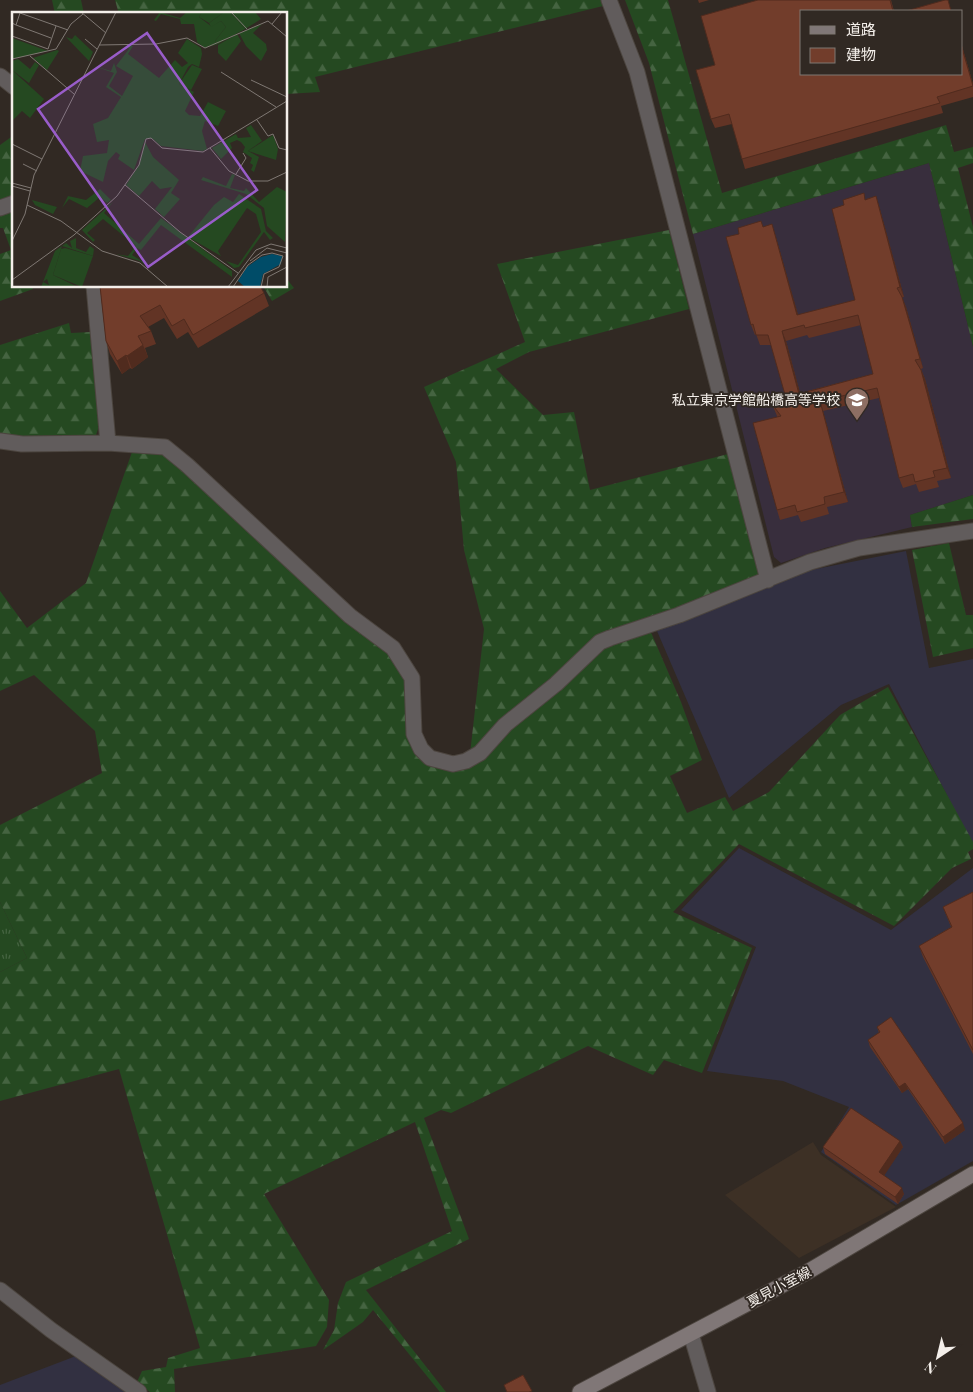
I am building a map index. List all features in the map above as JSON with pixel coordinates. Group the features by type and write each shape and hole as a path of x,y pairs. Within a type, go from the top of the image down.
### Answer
{"main road":[{"name":"夏見小室線","path":"580,1392 851,1247 973,1174"}],"street":[{"path":"609,0 637,72 768,580"},
{"path":"0,76 12,85"},
{"path":"0,208 12,204"},
{"path":"94,288 108,443"},
{"path":"0,440 22,444 108,443 165,447 202,478 350,616 393,648 412,678 414,734 420,749 430,758 453,764 466,762 480,753 505,725 556,684 600,642 679,615 810,562 860,548 973,531"},
{"path":"0,1290 51,1330 139,1392"},
{"path":"691,1334 708,1392"}],"shaded area":[{"name":"私立東京学館船橋高等学校","path":"929,163 973,347 973,495 910,515 912,527 825,548 781,563 774,557 693,234"},
{"path":"906,551 929,668 973,659 973,845 889,684 841,705 729,798 657,631 811,570"},
{"path":"739,848 891,930 973,868 973,1161 896,1205 821,1152 849,1107 783,1081 707,1071 756,947 681,910"},
{"path":"813,1142 821,1155 896,1207 799,1258 725,1195"},
{"path":"76,1356 131,1392 0,1392 0,1385"}],"green space":[{"path":"52,0 81,0 84,12 55,12"},
{"path":"115,0 605,0 607,5 315,77 320,92 288,94 288,12 118,12"},
{"path":"625,0 668,0 722,193 946,125 954,152 973,147 973,163 958,168 973,227 973,347 929,163 693,234 649,63"},
{"path":"12,136 12,198 0,202 0,145"},
{"path":"12,211 12,288 33,289 0,301 0,254 11,250 3,228 0,228 0,216"},
{"path":"669,230 689,309 529,352 496,369 543,415 574,412 590,490 728,454 761,573 757,579 601,636 470,754 484,629 464,550 456,462 424,387 525,342 497,264"},
{"path":"288,280 294,288 272,301 264,288 288,288"},
{"path":"69,323 71,333 90,332 99,426 96,435 22,436 0,433 0,345"},
{"path":"132,452 167,455 393,659 405,676 427,764 437,768 456,771 472,767 486,758 510,730 604,648 650,630 681,702 702,760 670,776 687,813 725,797 733,811 769,792 840,715 888,687 973,842 973,849 968,852 971,859 952,868 894,926 739,844 673,912 752,948 702,1073 664,1060 653,1075 588,1046 451,1113 441,1110 424,1118 469,1239 366,1290 446,1392 440,1392 373,1310 363,1322 323,1350 334,1330 338,1303 346,1282 452,1231 415,1122 264,1194 329,1300 327,1327 316,1346 174,1369 175,1392 150,1392 137,1382 142,1371 166,1367 168,1358 200,1348 119,1069 0,1101 0,972 27,958 0,902 0,825 102,773 95,731 34,675 0,691 0,591 27,628 86,583"},
{"path":"973,495 973,519 912,527 910,515"},
{"path":"949,543 966,615 973,615 973,648 933,657 912,550"},
{"path":"0,902 27,958 0,972"}],"building":[{"path":"758,0 890,0 893,10 800,10 800,75 963,75 963,51 973,86 937,97 940,103 742,159 729,114 711,119 696,70 715,65 701,16"},
{"path":"948,0 951,10 910,10"},
{"path":"864,193 865,200 876,196 900,287 897,288 902,297 920,359 915,360 921,370 947,468 933,471 935,477 915,482 913,474 899,478 877,388 820,401 844,492 824,497 825,504 797,512 795,505 777,510 753,423 781,416 772,404 786,398 768,335 756,335 753,324 751,325 726,237 739,234 738,228 761,221 763,227 772,224 797,315 855,300 832,209 844,205 843,200","holes":["858,315 873,374 799,394 782,331 804,325 805,328"]},
{"path":"100,288 261,288 264,293 193,335 184,319 172,326 160,305 140,316 151,331 138,336 143,345 117,361 106,341"},
{"path":"973,892 973,1050 919,946 952,927 943,907"},
{"path":"891,1017 963,1123 943,1137 905,1083 899,1087 868,1040 880,1032 877,1027"},
{"path":"851,1108 900,1141 879,1172 902,1188 895,1197 823,1147"},
{"path":"523,1375 532,1391 507,1392 504,1385"}],"place":[{"name":"私立東京学館船橋高等学校","path":"857,421"}]}
